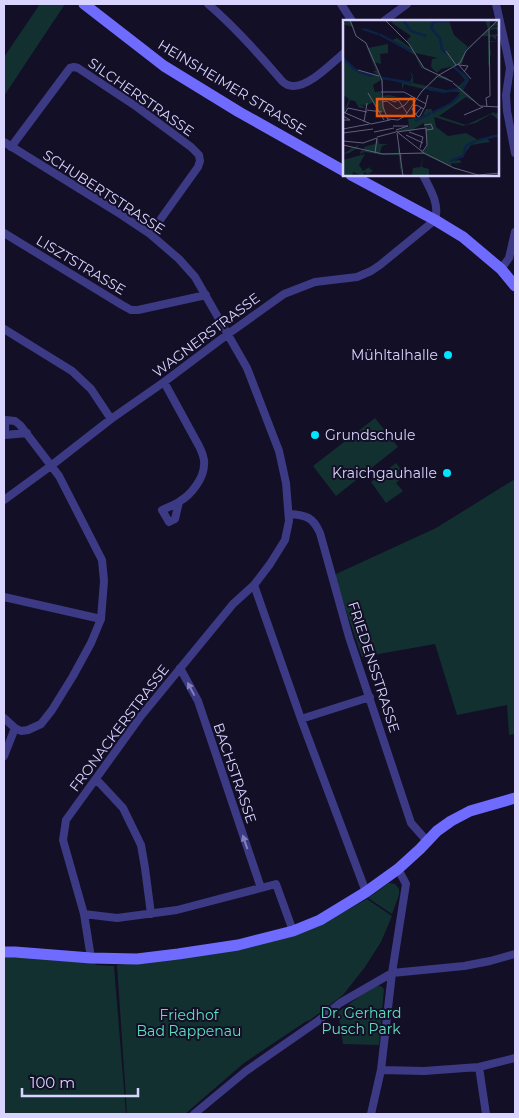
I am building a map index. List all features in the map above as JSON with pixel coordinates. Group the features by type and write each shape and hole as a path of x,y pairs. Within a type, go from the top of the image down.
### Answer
{"street":[{"name":"HEINSHEIMER STRASSE","path":"84,4 164,66 343,170"},
{"path":"208,4 224,17 282,82 292,86 313,79 343,54"},
{"path":"341,4 351,20"},
{"path":"385,20 406,4"},
{"path":"496,4 512,78 506,95 511,110 515,153"},
{"name":"SILCHERSTRASSE","path":"11,147 70,68 78,68 137,107 199,155 198,167 150,234"},
{"name":"SCHUBERTSTRASSE","path":"4,142 150,234 195,277 247,368 279,451 286,483 289,514"},
{"path":"352,176 463,237 501,269 515,286"},
{"path":"423,176 436,202 437,214 435,220"},
{"name":"WAGNERSTRASSE","path":"4,500 111,419 284,294 315,282 357,277 371,271 435,220"},
{"path":"501,269 509,258 515,232"},
{"name":"LISZTSTRASSE","path":"4,233 131,310 206,295"},
{"path":"4,329 72,371 91,389 111,419"},
{"path":"164,382 200,446 203,456 204,466 202,475 186,497 179,502"},
{"path":"4,718 14,728 21,731 28,730 41,724 52,710 91,643 100,619 104,580 102,560 59,476 27,433"},
{"name":"FRONACKERSTRASSE","path":"91,958 84,914 63,840 66,820 141,716 233,604 254,584 270,564 285,540 289,514"},
{"name":"FRIEDENSSTRASSE","path":"289,514 310,518 316,524 325,548 349,637 411,823 427,840"},
{"path":"254,584 301,719 366,892"},
{"path":"4,597 100,619"},
{"name":"BACHSTRASSE","path":"180,668 198,701 261,888"},
{"path":"301,719 370,697"},
{"path":"4,756 14,728"},
{"path":"96,779 122,808 141,844 150,914"},
{"path":"4,952 91,958 137,958 238,945 293,931 320,920 366,892 398,869 437,830 451,821 470,811 515,798"},
{"path":"371,1114 380,1070 392,973 406,884 398,869"},
{"path":"84,914 117,918 177,910 276,884 293,931"},
{"path":"194,1114 246,1071 318,1021 340,1003 392,973 464,966 515,954"},
{"path":"380,1070 424,1071 479,1067 515,1058"},
{"path":"479,1067 486,1114"}],"green space":[{"path":"40,4 65,4 4,96 4,57"},
{"path":"375,418 398,447 336,496 313,466"},
{"path":"396,463 405,474 396,483 403,491 386,503 371,482"},
{"path":"515,479 515,734 509,735 507,705 457,715 435,644 362,657 336,581 336,574 436,528"},
{"path":"389,883 395,884 399,889 399,895 392,914 368,898"},
{"name":"Friedhof Bad Rappenau","path":"367,899 392,916 381,942 365,967 343,995 310,1020 244,1063 185,1114 127,1114 117,965 220,951 321,925"},
{"path":"4,957 93,960 96,965 114,966 126,1114 4,1114"},
{"name":"Dr. Gerhard Pusch Park","path":"374,986 381,986 384,989 379,1045 343,1044 338,1012"}],"place":[{"name":"Mühltalhalle","path":"448,355"},
{"name":"Grundschule","path":"315,435"},
{"name":"Kraichgauhalle","path":"447,473"}]}
